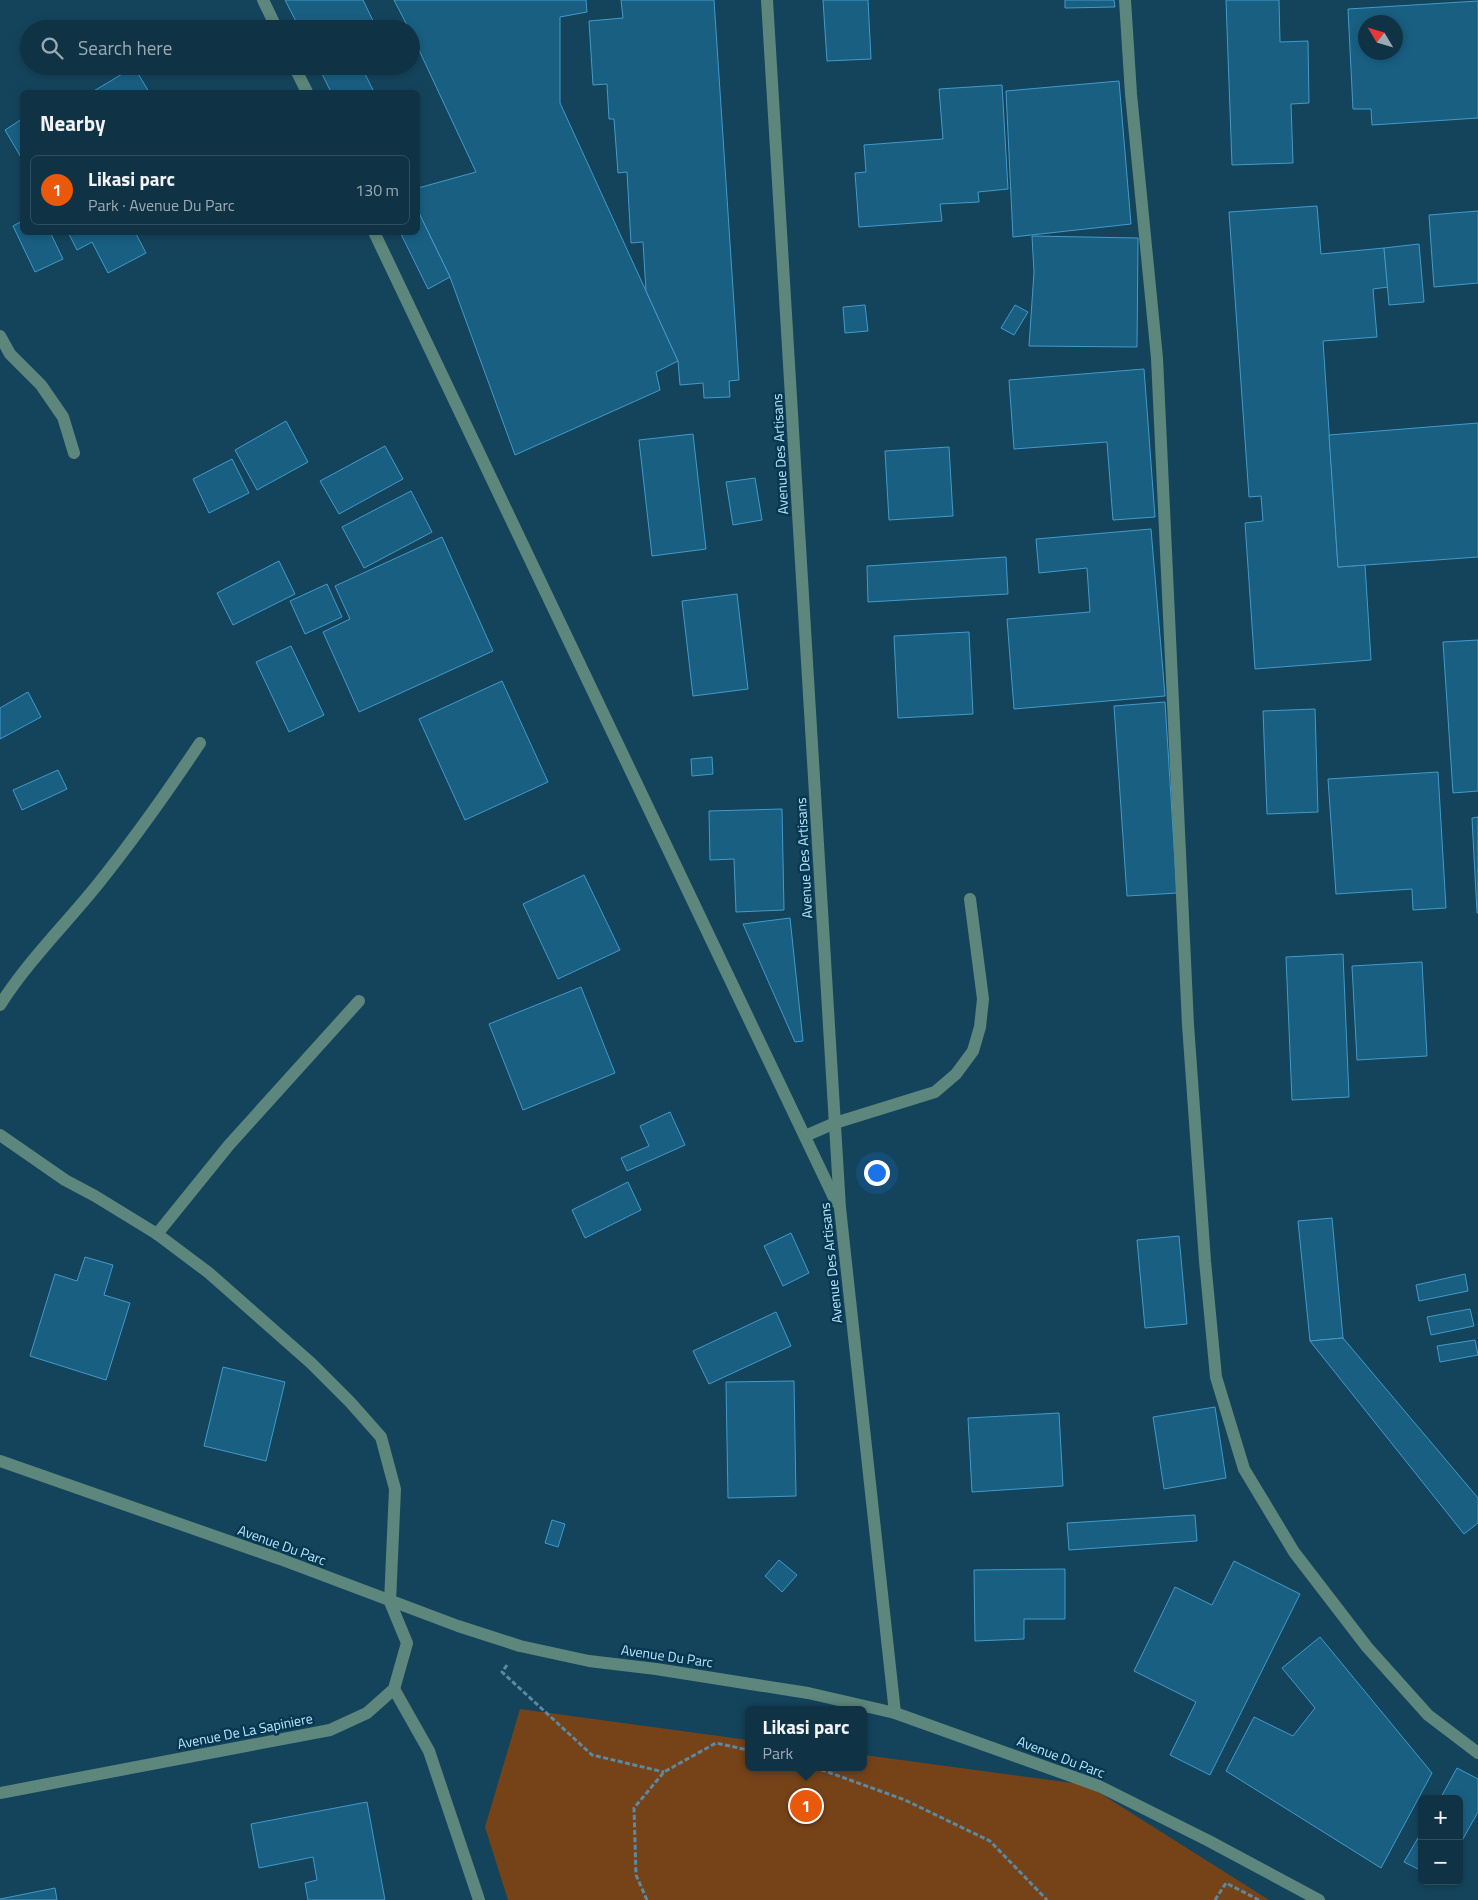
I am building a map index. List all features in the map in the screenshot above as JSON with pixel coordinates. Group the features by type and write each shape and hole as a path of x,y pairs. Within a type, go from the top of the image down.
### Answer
{"street":[{"path":"263,0 272,20"},
{"name":"Avenue Des Artisans","path":"767,0 840,1208 895,1713"},
{"path":"1125,0 1131,94 1157,358 1188,1026 1205,1261 1216,1377 1244,1469 1294,1552 1367,1647 1428,1715 1478,1753"},
{"path":"298,75 306,90"},
{"path":"375,235 840,1208"},
{"path":"0,336 10,354 41,385 63,417 74,453"},
{"path":"0,1005 17,979 85,900 123,852 200,743"},
{"path":"805,1136 835,1123 935,1092 956,1074 973,1051 980,1027 983,999 970,899"},
{"path":"158,1234 229,1145 359,1001"},
{"path":"0,1135 65,1180 158,1234 209,1273 311,1363 350,1402 381,1437 395,1489 390,1602 407,1643 394,1690 429,1751 479,1900"},
{"name":"Avenue Du Parc","path":"0,1461 280,1559 390,1602 520,1646 589,1661 656,1669 808,1693 865,1706"},
{"name":"Avenue De La Sapiniere","path":"0,1793 330,1730 367,1713 394,1690"},
{"name":"Avenue Du Parc","path":"867,1707 895,1713 1099,1786 1209,1841 1319,1900"}],"path":[{"path":"520,1646 502,1672 592,1754 664,1772"},
{"path":"647,1900 636,1875 634,1808 664,1772 716,1743 745,1749"},
{"path":"825,1771 905,1800 990,1841 1047,1900"},
{"path":"1215,1900 1226,1883 1259,1900"}],"shaded area":[{"path":"520,1709 745,1740 745,1771 867,1771 867,1755 1087,1785 1269,1900 508,1900 485,1827"}],"building":[{"path":"285,0 363,0 373,20 295,20"},
{"path":"394,0 586,0 587,12 560,17 560,103 678,361 656,372 660,390 515,455 450,277 420,215 420,187 476,172 420,52 420,20 404,20"},
{"path":"621,0 714,0 739,380 729,381 730,397 704,398 703,383 680,385 678,361 646,291 643,242 631,243 627,172 618,173 614,119 609,119 607,84 593,85 589,21 623,18"},
{"path":"823,0 868,0 871,59 827,61"},
{"path":"1065,0 1114,0 1115,7 1065,8"},
{"path":"1226,0 1279,0 1280,42 1308,41 1309,103 1291,104 1293,163 1232,165"},
{"path":"1478,1 1478,118 1372,125 1371,109 1353,109 1348,9"},
{"path":"121,75 139,75 148,90 95,90"},
{"path":"322,75 366,75 373,90 330,90"},
{"path":"1119,81 1131,224 1013,237 1006,91"},
{"path":"1002,85 1008,189 978,192 979,202 940,204 942,221 859,227 855,173 866,172 864,145 943,139 939,89"},
{"path":"20,120 20,156 5,130"},
{"path":"1317,206 1321,254 1384,248 1388,287 1373,289 1377,337 1323,341 1338,567 1365,565 1371,660 1255,669 1245,523 1263,521 1261,496 1249,497 1229,212"},
{"path":"1478,211 1478,283 1434,287 1429,215"},
{"path":"420,215 450,277 428,289 401,235 420,235"},
{"path":"20,222 20,235 51,235 63,259 35,272 13,226"},
{"path":"70,235 137,235 146,253 108,273 92,242 77,250"},
{"path":"1032,236 1138,238 1137,347 1029,346 1034,272"},
{"path":"1419,244 1424,302 1389,305 1384,248"},
{"path":"865,305 868,331 845,333 843,307"},
{"path":"1015,305 1028,312 1014,335 1001,328"},
{"path":"1144,369 1155,517 1113,520 1107,442 1014,449 1009,380"},
{"path":"286,421 308,462 257,490 235,450"},
{"path":"1478,423 1478,557 1338,567 1329,435"},
{"path":"693,434 706,549 652,556 639,440"},
{"path":"385,446 403,479 339,514 320,481"},
{"path":"949,447 953,516 889,520 885,451"},
{"path":"232,459 249,493 209,513 193,479"},
{"path":"755,478 762,520 733,525 726,482"},
{"path":"411,491 432,532 364,568 342,527"},
{"path":"1151,529 1165,696 1014,709 1007,619 1090,612 1087,568 1039,573 1036,539"},
{"path":"442,537 493,651 359,712 323,632 350,619 335,586"},
{"path":"1006,557 1008,594 868,602 867,566"},
{"path":"279,561 295,594 233,625 217,593"},
{"path":"327,584 342,617 305,634 290,601"},
{"path":"737,594 748,689 693,696 682,601"},
{"path":"969,632 973,714 898,718 894,636"},
{"path":"1478,640 1478,791 1453,793 1443,642"},
{"path":"291,646 324,715 289,732 256,662"},
{"path":"502,681 548,782 465,820 419,719"},
{"path":"28,692 41,717 0,739 0,708"},
{"path":"1165,702 1177,893 1127,896 1114,706"},
{"path":"1315,709 1318,812 1267,814 1263,711"},
{"path":"712,757 713,774 692,776 691,759"},
{"path":"58,770 67,789 22,810 13,790"},
{"path":"1438,772 1446,908 1413,910 1412,889 1336,894 1328,779"},
{"path":"782,809 784,910 736,912 734,859 710,860 709,811"},
{"path":"1478,817 1478,913 1477,913 1472,818"},
{"path":"584,875 620,950 558,979 523,904"},
{"path":"790,918 803,1041 795,1042 743,924"},
{"path":"1343,954 1349,1097 1292,1100 1286,957"},
{"path":"1422,962 1427,1056 1357,1060 1352,966"},
{"path":"581,987 615,1073 523,1110 489,1024"},
{"path":"670,1112 685,1145 627,1171 621,1158 649,1146 640,1126"},
{"path":"628,1182 641,1210 585,1238 572,1210"},
{"path":"1332,1218 1343,1338 1310,1341 1298,1221"},
{"path":"791,1233 809,1273 783,1286 764,1246"},
{"path":"1179,1236 1187,1324 1145,1328 1137,1240"},
{"path":"85,1257 113,1265 104,1295 130,1303 106,1380 30,1356 55,1274 77,1281"},
{"path":"1465,1274 1468,1291 1419,1301 1416,1285"},
{"path":"1470,1309 1474,1326 1431,1335 1427,1317"},
{"path":"776,1312 791,1346 709,1384 693,1351"},
{"path":"1343,1338 1478,1498 1478,1523 1464,1534 1310,1341"},
{"path":"1475,1340 1478,1355 1440,1362 1437,1346"},
{"path":"223,1367 285,1382 266,1461 204,1446"},
{"path":"794,1381 796,1496 728,1498 726,1382"},
{"path":"1215,1407 1226,1478 1164,1489 1153,1417"},
{"path":"1059,1413 1063,1486 972,1492 968,1418"},
{"path":"1195,1515 1197,1541 1069,1550 1067,1523"},
{"path":"552,1520 565,1524 558,1547 545,1543"},
{"path":"779,1560 797,1575 782,1592 765,1576"},
{"path":"1234,1561 1300,1594 1210,1775 1170,1755 1196,1702 1134,1671 1175,1587 1212,1605"},
{"path":"1065,1569 1065,1619 1024,1619 1024,1639 975,1641 974,1570"},
{"path":"1320,1637 1432,1773 1420,1795 1418,1795 1418,1799 1381,1868 1226,1771 1254,1717 1293,1736 1315,1708 1282,1668"},
{"path":"1457,1768 1478,1779 1478,1812 1463,1839 1463,1795 1442,1795"},
{"path":"367,1802 385,1900 308,1900 305,1883 317,1880 313,1857 259,1868 251,1824"},
{"path":"1418,1838 1418,1869 1404,1862"},
{"path":"55,1888 57,1900 0,1900 0,1899"}],"place":[{"name":"Likasi parc","path":"806,1806"}]}
